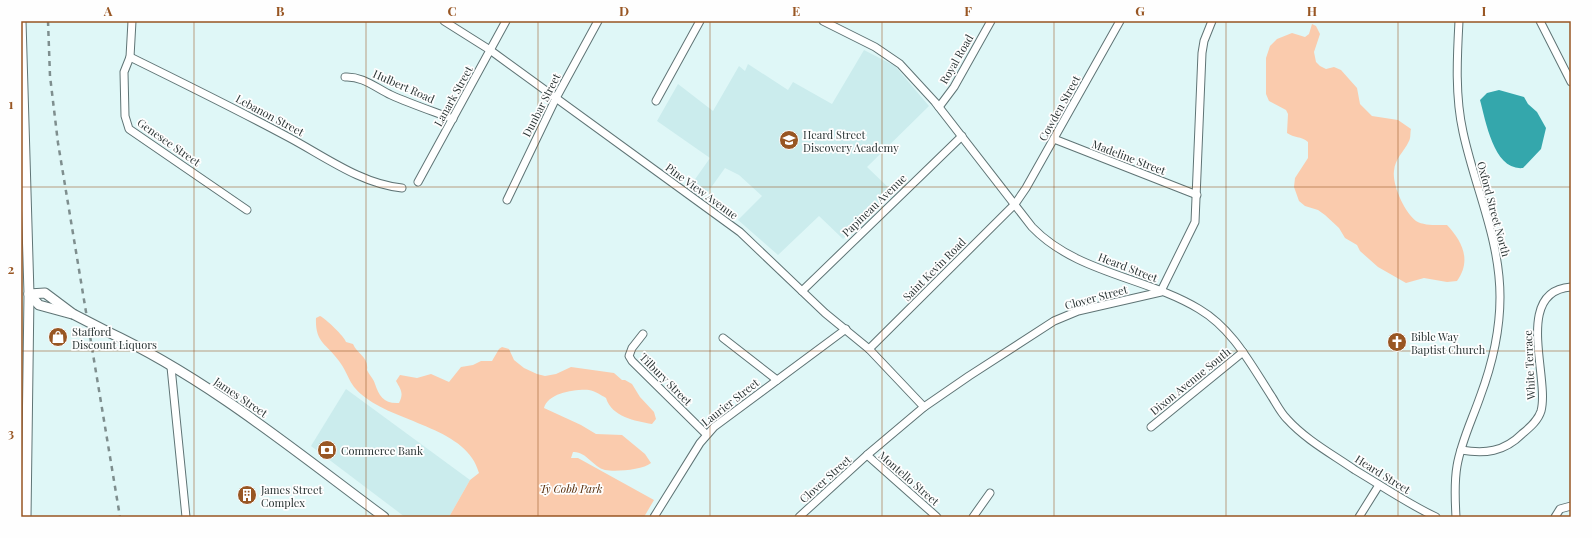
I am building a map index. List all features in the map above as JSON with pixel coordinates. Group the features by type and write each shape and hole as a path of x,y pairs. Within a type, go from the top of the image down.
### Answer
{"main road":[{"path":"22,21 23,177 29,294 25,304 24,477 26,517"},
{"name":"James Street","path":"29,294 45,292 73,314 171,367 234,406 384,517"}],"street":[{"name":"Genesee Street","path":"132,21 130,58 124,72 125,116 129,129 247,210"},
{"name":"Pine View Avenue","path":"444,21 490,50 740,232 802,291 870,349 924,407"},
{"name":"Lanark Street","path":"418,182 506,21"},
{"name":"Dunbar Street","path":"506,200 556,98 598,21"},
{"path":"656,102 700,21"},
{"name":"Heard Street","path":"823,21 875,47 900,64 939,107 1032,227 1057,249 1200,309 1228,332 1243,352 1279,409 1296,428 1324,449 1379,485 1436,517"},
{"name":"Royal Road","path":"939,107 954,87 991,21"},
{"name":"Cowden Street","path":"1015,204 1054,139 1120,21"},
{"path":"1162,292 1195,222 1202,52 1204,41 1212,21"},
{"name":"Oxford Street North","path":"1456,517 1455,480 1461,450 1491,364 1498,331 1500,299 1500,276 1496,252 1468,150 1459,110 1459,21"},
{"path":"1540,21 1571,82"},
{"name":"Lebanon Street","path":"130,58 218,100 350,171 384,184 402,188"},
{"name":"Hulbert Road","path":"345,77 353,76 364,80 390,94 453,118"},
{"name":"Papineau Avenue","path":"802,291 962,136"},
{"name":"Madeline Street","path":"1054,139 1197,195"},
{"name":"Saint Kevin Road","path":"870,349 1015,204"},
{"name":"White Terrace","path":"1461,450 1483,453 1503,448 1514,442 1539,417 1543,399 1537,339 1538,318 1544,304 1551,294 1558,289 1571,287"},
{"name":"Clover Street","path":"799,517 867,455 924,407 1054,321 1078,311 1162,292"},
{"name":"Laurier Street","path":"654,517 706,434 846,329"},
{"name":"Tilbury Street","path":"643,334 632,348 629,356 632,361 706,434"},
{"path":"723,338 777,380"},
{"name":"Dixon Avenue South","path":"1151,428 1243,352"},
{"path":"171,367 186,517"},
{"name":"Montello Street","path":"867,455 937,517"},
{"path":"1359,517 1379,485"},
{"path":"973,517 990,493"},
{"path":"1555,517 1560,509 1571,506"}],"shaded area":[{"name":"Heard Street Discovery Academy","path":"864,50 895,66 929,106 867,167 892,191 843,239 819,216 778,255 738,220 762,196 739,175 725,168 705,196 691,185 710,158 657,121 678,84 713,111 739,66 745,71 748,64 788,90 793,82 832,104"},
{"path":"346,389 470,480 449,517 405,517 311,446"}],"green space":[{"path":"1312,24 1316,26 1320,34 1314,52 1316,62 1326,69 1334,67 1341,70 1357,88 1360,104 1372,116 1398,120 1411,129 1410,140 1395,166 1394,177 1397,191 1408,212 1416,221 1419,223 1447,225 1461,244 1464,266 1457,281 1447,282 1424,278 1406,283 1378,267 1360,251 1357,245 1345,238 1339,228 1325,215 1318,210 1305,206 1299,201 1294,187 1295,178 1308,158 1308,142 1287,133 1288,114 1286,110 1269,101 1266,94 1266,58 1270,46 1277,39 1292,33 1305,37 1309,34"},
{"name":"Ty Cobb Park","path":"320,316 342,336 346,342 353,344 365,359 367,370 374,380 380,396 386,401 394,403 399,403 401,400 401,392 396,381 400,375 417,378 431,374 449,382 461,367 473,365 481,361 492,361 499,349 502,347 509,349 514,360 524,368 545,376 556,374 571,367 614,373 622,380 632,384 640,397 654,412 656,419 652,424 619,414 613,410 606,398 589,390 570,391 556,395 544,408 581,425 596,434 622,435 645,454 651,463 636,469 622,471 605,470 578,452 573,452 571,458 578,458 654,500 644,517 449,517 470,480 479,473 472,458 461,446 447,437 431,428 380,407 360,393 352,385 343,366 319,338 317,333 316,318"}],"water":[{"path":"1499,90 1524,97 1528,104 1537,112 1546,128 1541,149 1523,168 1513,167 1505,162 1498,154 1489,132 1480,100 1487,93"}],"railway":[{"path":"48,21 50,76 58,143 120,517"}],"place":[{"name":"Heard Street Discovery Academy","path":"789,140"},
{"name":"Stafford Discount Liquors","path":"58,337"},
{"name":"Bible Way Baptist Church","path":"1397,342"},
{"name":"Commerce Bank","path":"327,450"},
{"name":"James Street Complex","path":"247,495"}]}
